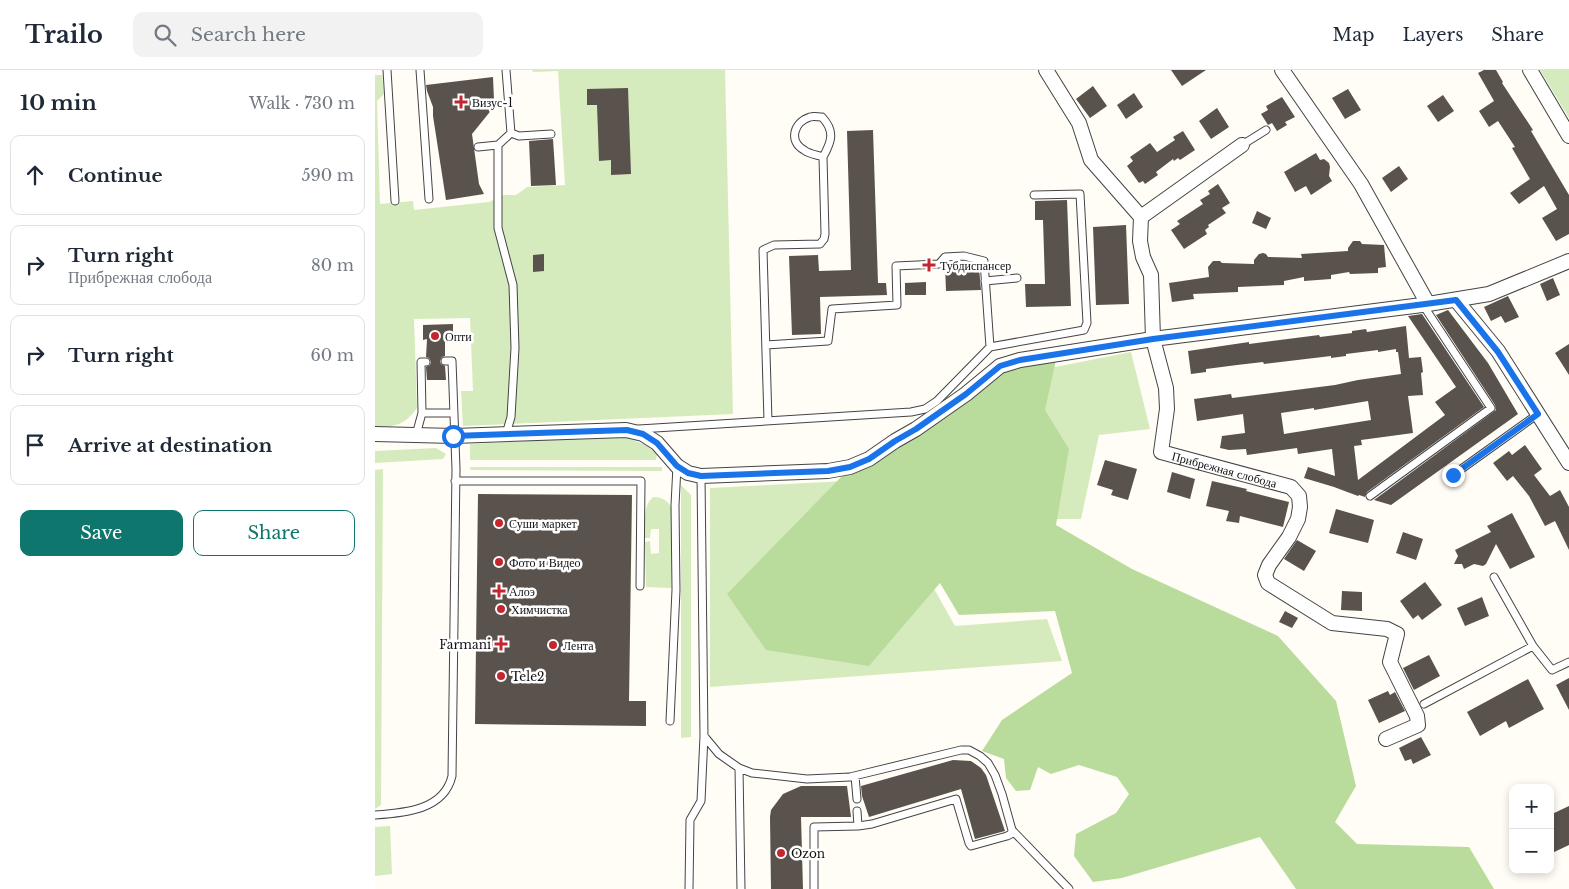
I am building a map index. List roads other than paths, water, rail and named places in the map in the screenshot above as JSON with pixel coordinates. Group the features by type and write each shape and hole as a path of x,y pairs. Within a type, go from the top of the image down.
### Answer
{"street":[{"path":"1047,70 1079,123 1091,160 1141,217 1140,241 1143,257 1151,275 1153,339"},
{"path":"1282,70 1361,184 1425,304"},
{"path":"1530,70 1569,136"},
{"path":"1141,217 1241,145"},
{"path":"375,434 453,436 627,430 643,434 657,443 677,466 688,473 701,476 828,471 850,467 869,459 966,394 1000,366 1020,360 1153,339 1456,300 1489,294 1569,261"},
{"path":"1456,300 1498,352 1569,463"},
{"name":"Прибрежная слобода","path":"1153,339 1166,388 1167,409 1161,452 1291,486 1299,496 1300,507 1297,519 1289,537 1269,565 1265,575 1268,583 1332,623 1387,629 1397,634 1390,662 1417,716 1418,725 1386,738"},
{"path":"375,440 394,435"}],"lane":[{"path":"387,70 395,201"},
{"path":"420,70 429,199"},
{"path":"506,70 511,133"},
{"path":"768,421 763,250 774,244 819,244 824,239 825,234 823,157 828,148 831,134 829,125 822,116 811,117 800,123 794,131 794,140 803,150 823,157"},
{"path":"1241,145 1266,130"},
{"path":"511,133 519,136 551,134"},
{"path":"478,147 498,145 511,133"},
{"path":"498,145 498,228 513,285 515,348 511,417 506,434"},
{"path":"627,430 911,412 925,409 937,401 990,348 1084,330 1087,323 1080,194 1034,196"},
{"path":"766,345 828,342 832,309 897,305 896,266 939,264 945,257 964,256 984,261 990,348"},
{"path":"985,281 1017,278"},
{"path":"1370,496 1491,408 1425,304"},
{"path":"375,815 399,814 429,805 443,795 450,785 452,776 455,480 452,361 445,361"},
{"path":"416,436 422,413 421,362 426,362"},
{"path":"422,413 453,413"},
{"path":"1453,475 1538,414"},
{"path":"670,721 676,590 675,505 677,466"},
{"path":"689,889 690,820 701,801 704,736 701,476"},
{"path":"455,480 641,481 640,586"},
{"path":"1494,577 1533,646 1552,670 1569,662"},
{"path":"1424,704 1533,646"},
{"path":"704,736 719,754 739,768 752,773 807,779 855,776 961,750 969,750 988,763 995,775 1011,830 1069,889"},
{"path":"739,768 741,889"},
{"path":"855,776 857,799"},
{"path":"814,889 814,827 872,824 956,799 971,846 1007,836 1011,834 1011,830"},
{"path":"857,811 858,826"}],"place":[{"name":"Визус-1","path":"461,102"},
{"name":"Тубдиспансер","path":"929,265"},
{"name":"Опти","path":"435,336"},
{"name":"Суши маркет","path":"499,523"},
{"name":"Фото и Видео","path":"499,562"},
{"name":"Алоэ","path":"499,591"},
{"name":"Химчистка","path":"501,609"},
{"name":"Farmani","path":"501,644"},
{"name":"Лента","path":"553,645"},
{"name":"Tele2","path":"501,676"},
{"name":"Ozon","path":"781,853"}]}
